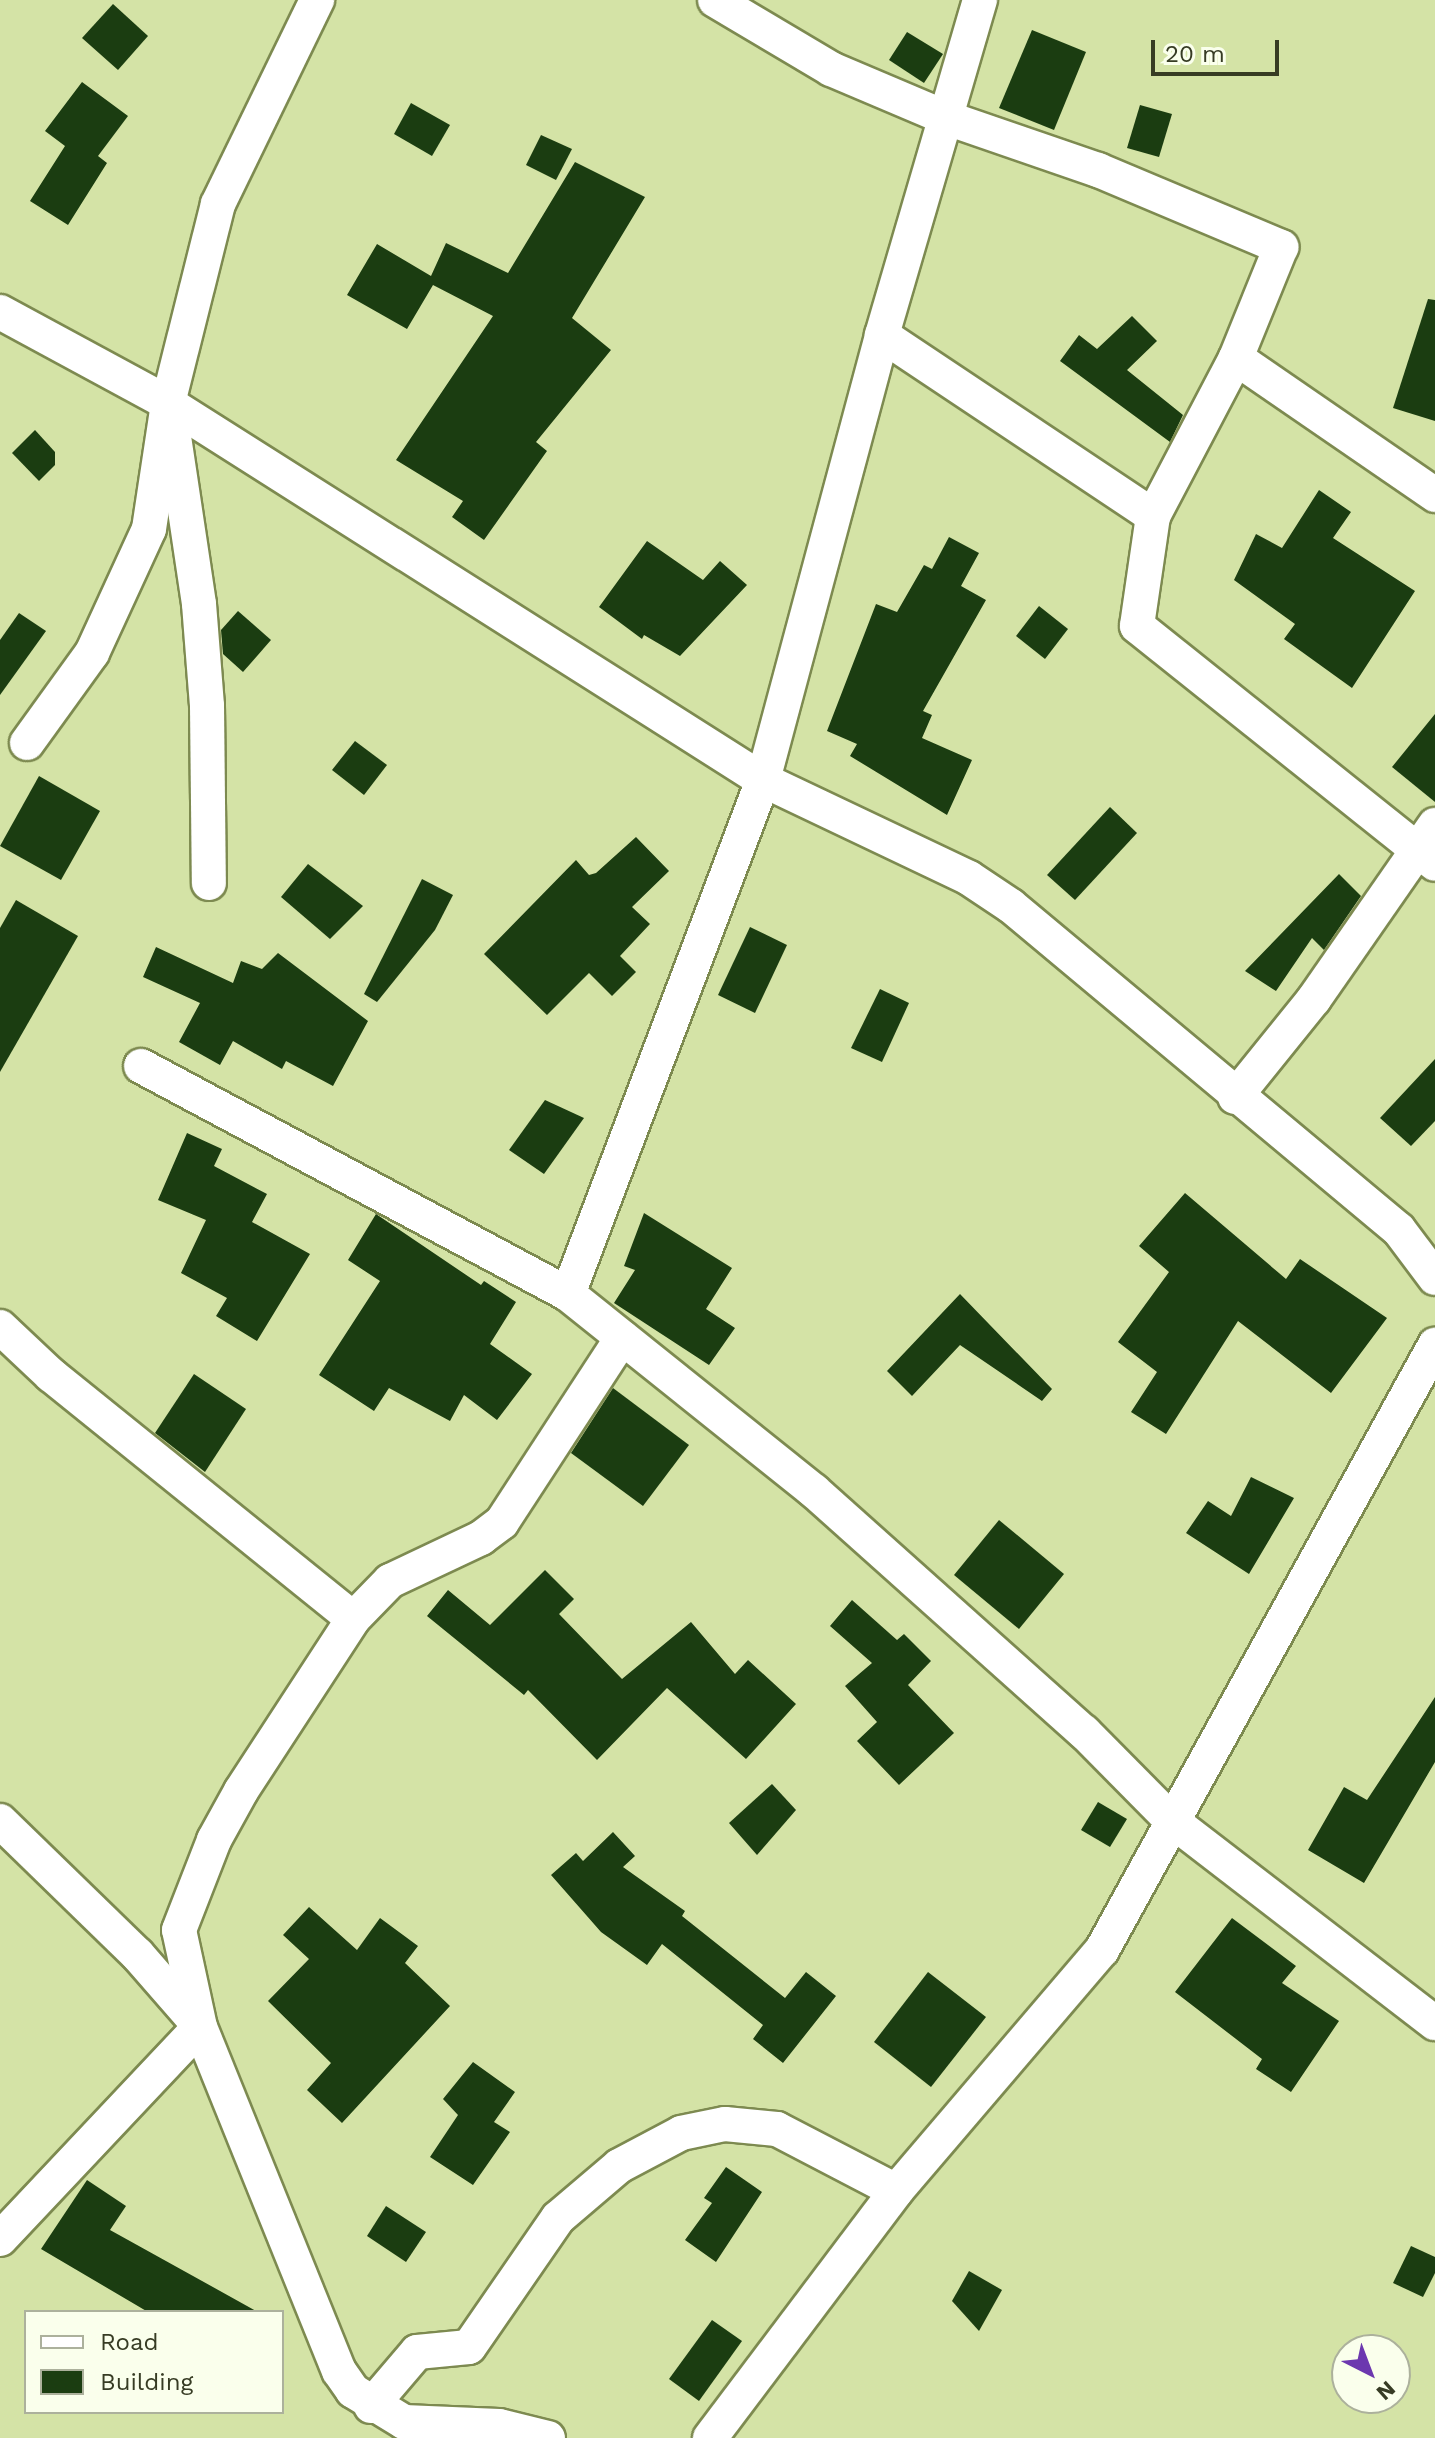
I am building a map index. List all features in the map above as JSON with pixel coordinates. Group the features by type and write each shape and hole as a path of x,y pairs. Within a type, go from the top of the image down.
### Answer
{"street":[{"path":"27,743 92,653 149,529 168,403 218,204 317,0"},
{"path":"715,0 831,69 944,117 1098,170 1281,247 1236,358 1153,516 1137,626 1429,846 1314,999 1235,1097"},
{"path":"568,1294 763,780 882,335 980,0"},
{"path":"0,312 168,403 763,780 969,878 1011,906 1235,1097 1399,1230 1435,1278"},
{"path":"882,335 1153,516"},
{"path":"1236,358 1435,495"},
{"path":"168,403 199,604 207,706 209,883"},
{"path":"141,1066 568,1294 814,1491 1084,1732 1171,1820 1435,2023"},
{"path":"0,1327 51,1375 353,1619"},
{"path":"548,2438 499,2426 423,2427 371,2406 339,2371 200,2027 179,1930 192,1892 241,1791 353,1619 390,1581 481,1538 502,1522 622,1338"},
{"path":"710,2438 896,2191 1102,1950 1435,1345"},
{"path":"0,1821 137,1954 200,2027"},
{"path":"0,2239 200,2027"},
{"path":"371,2406 417,2352 469,2347 558,2218 619,2166 681,2133 725,2124 777,2129 896,2191"}],"building":[{"path":"113,4 148,36 118,70 82,38"},
{"path":"1032,30 1086,52 1054,130 999,108"},
{"path":"907,32 943,54 924,83 889,60"},
{"path":"82,82 128,116 98,156 107,163 68,225 30,201 65,146 45,131"},
{"path":"411,103 450,125 432,156 394,134"},
{"path":"1140,105 1172,114 1159,157 1127,148"},
{"path":"541,135 572,149 556,180 526,165"},
{"path":"575,162 645,197 572,318 611,350 536,442 547,451 484,540 452,517 463,501 396,460 493,316 433,285 407,329 347,295 377,244 431,276 446,243 508,273"},
{"path":"1428,299 1435,300 1435,421 1393,408"},
{"path":"1132,316 1157,341 1127,370 1183,415 1170,442 1060,361 1079,335 1097,349"},
{"path":"35,430 55,452 55,465 39,481 12,453"},
{"path":"1319,490 1351,512 1333,538 1415,591 1352,688 1284,639 1295,624 1234,580 1256,534 1282,548"},
{"path":"949,537 979,553 961,586 986,600 923,711 932,715 922,738 972,760 947,815 850,756 857,744 827,731 876,604 897,612 924,565 932,569"},
{"path":"647,541 703,580 720,561 747,585 680,656 644,635 642,639 599,607"},
{"path":"1039,606 1068,629 1045,659 1016,636"},
{"path":"238,611 271,640 243,672 223,654 221,630"},
{"path":"19,613 46,631 0,695 0,640"},
{"path":"1435,714 1435,802 1392,767"},
{"path":"355,741 387,765 364,795 332,770"},
{"path":"39,776 100,811 61,880 0,846"},
{"path":"1110,807 1137,833 1075,900 1047,875"},
{"path":"636,837 669,871 632,907 650,924 620,956 636,972 612,996 589,973 547,1015 484,954 576,860 589,875 596,873"},
{"path":"308,864 363,906 330,939 281,897"},
{"path":"1339,874 1361,896 1324,950 1312,938 1276,991 1245,971"},
{"path":"422,879 453,895 435,930 377,1002 364,994"},
{"path":"16,900 78,936 0,1072 0,928"},
{"path":"750,927 787,945 755,1013 718,995"},
{"path":"156,947 233,983 241,961 262,969 278,953 368,1021 333,1086 286,1061 282,1069 233,1041 220,1065 179,1042 200,1003 143,977"},
{"path":"880,989 909,1003 882,1062 851,1048"},
{"path":"1435,1059 1435,1121 1411,1146 1380,1118"},
{"path":"545,1100 584,1118 544,1174 509,1150"},
{"path":"187,1133 222,1149 214,1166 267,1194 252,1222 310,1254 257,1341 216,1316 227,1298 181,1273 206,1220 158,1200"},
{"path":"1185,1193 1286,1279 1300,1259 1387,1318 1331,1393 1238,1321 1166,1434 1131,1412 1157,1372 1118,1342 1169,1272 1139,1246"},
{"path":"644,1213 732,1268 706,1309 735,1328 709,1365 614,1303 635,1270 624,1266"},
{"path":"376,1214 481,1285 484,1281 516,1302 490,1344 532,1374 497,1420 464,1395 450,1421 389,1388 374,1411 319,1375 380,1281 348,1260"},
{"path":"960,1294 1052,1389 1042,1401 960,1345 912,1396 887,1371"},
{"path":"194,1374 246,1409 205,1472 155,1433"},
{"path":"613,1388 689,1445 643,1506 571,1453"},
{"path":"1251,1477 1294,1498 1249,1574 1186,1533 1208,1501 1231,1516"},
{"path":"999,1520 1064,1574 1019,1629 954,1575"},
{"path":"545,1570 574,1599 559,1614 622,1679 691,1622 735,1674 748,1660 796,1704 746,1759 667,1688 597,1760 528,1690 524,1695 427,1616 448,1590 490,1625"},
{"path":"852,1600 897,1640 904,1634 931,1661 908,1685 954,1733 899,1785 857,1741 877,1722 845,1686 872,1663 830,1626"},
{"path":"1435,1697 1435,1762 1364,1883 1308,1850 1344,1787 1367,1800"},
{"path":"772,1784 796,1810 757,1855 729,1823"},
{"path":"1098,1802 1127,1819 1110,1847 1081,1830"},
{"path":"613,1832 635,1856 623,1867 685,1911 682,1916 785,1998 806,1972 836,1996 783,2063 753,2039 763,2025 662,1944 647,1965 601,1932 551,1875 576,1853 583,1861"},
{"path":"309,1907 357,1950 380,1918 418,1946 405,1963 450,2006 342,2123 307,2090 331,2063 268,2001 309,1959 283,1935"},
{"path":"1232,1918 1296,1966 1282,1983 1339,2021 1291,2092 1256,2069 1262,2059 1175,1992"},
{"path":"928,1972 986,2017 931,2087 874,2042"},
{"path":"473,2062 515,2092 494,2122 510,2132 473,2185 430,2157 458,2115 443,2099"},
{"path":"726,2167 762,2192 716,2262 685,2240 712,2203 704,2198"},
{"path":"87,2180 126,2206 110,2230 254,2310 145,2310 41,2249"},
{"path":"386,2206 426,2232 406,2262 367,2236"},
{"path":"1411,2246 1435,2257 1435,2273 1423,2297 1393,2283"},
{"path":"969,2271 1002,2290 979,2331 952,2301"},
{"path":"712,2320 742,2341 699,2401 669,2379"}]}
